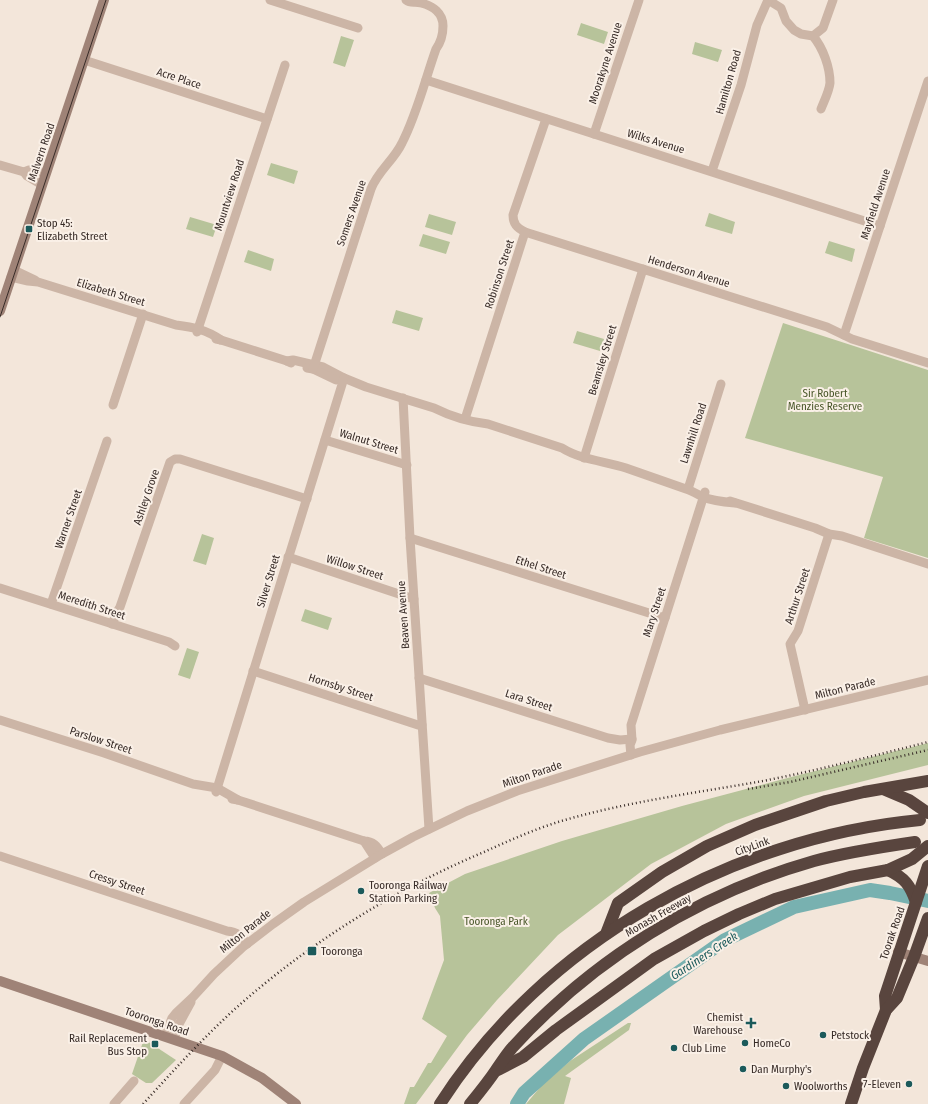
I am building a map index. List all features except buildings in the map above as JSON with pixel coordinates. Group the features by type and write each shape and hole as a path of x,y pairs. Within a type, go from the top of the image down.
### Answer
{"highway":[{"path":"440,1104 475,1056 510,1016 553,974 606,934 618,903 662,872 708,846 755,825 804,808 864,792 928,780"},
{"path":"884,789 909,800 924,814"},
{"name":"CityLink","path":"606,934 667,898 750,860 834,834 924,814"},
{"name":"Monash Freeway","path":"470,1104 496,1071 510,1050 574,988 618,954 680,915 731,890 820,859 860,850 915,842"},
{"path":"496,1071 523,1057 556,1030 654,959 704,931 775,899 850,877 886,870 912,859 928,846"},
{"name":"Toorak Road","path":"886,1010 885,996 898,952 928,866"},
{"path":"886,870 899,876 907,882 911,887 916,902"},
{"name":"Toorak Road","path":"851,1104 863,1068 886,1010 898,998 928,918"}],"main road":[{"name":"Malvern Road","path":"0,311 104,0"},
{"path":"898,952 928,961"},
{"name":"Tooronga Road","path":"0,981 222,1056 262,1078 296,1104"}],"street":[{"path":"270,0 358,28"},
{"name":"Somers Avenue","path":"314,367 371,189 378,176 398,152 402,144 426,80 436,49 435,43 443,26 442,17 437,10 421,3 409,2 406,0"},
{"name":"Moorakyne Avenue","path":"594,134 639,0"},
{"path":"768,0 781,8 786,21 794,30 800,34 813,36 822,48 829,78 828,92 822,109"},
{"name":"Hamilton Road","path":"712,171 741,85 755,32 768,0"},
{"path":"813,36 823,28 833,0"},
{"name":"Acre Place","path":"84,60 267,119"},
{"name":"Mountview Road","path":"198,330 285,65"},
{"name":"Wilks Avenue","path":"426,80 880,226"},
{"name":"Mayfield Avenue","path":"844,335 928,81"},
{"name":"Robinson Street","path":"466,416 525,232 516,226 513,215 546,119"},
{"path":"0,165 24,172 27,176 42,184"},
{"path":"24,172 29,170 46,173"},
{"name":"Henderson Avenue","path":"525,232 827,327 852,339 928,363"},
{"name":"Beamsley Street","path":"585,454 643,269"},
{"name":"Elizabeth Street","path":"12,273 28,281 38,282 143,314 176,325 183,330 198,330 209,338 221,340 287,361 293,360 314,367 323,367 343,381 434,408 443,408 466,416 481,419 488,424 562,448 570,448 585,454 600,457 608,462 666,481 689,486 705,495 725,498 735,503 815,528 829,536 855,541 928,564"},
{"path":"113,405 143,314"},
{"name":"Silver Street","path":"216,790 343,381"},
{"name":"Lawnhill Road","path":"689,486 721,384"},
{"name":"Beaven Avenue","path":"403,398 410,538 429,829"},
{"name":"Walnut Street","path":"325,440 406,465"},
{"name":"Warner Street","path":"51,604 106,441"},
{"name":"Ashley Grove","path":"115,624 117,612 120,608 170,462 172,460 180,459 307,499"},
{"name":"Mary Street","path":"632,740 631,725 705,495"},
{"name":"Arthur Street","path":"805,710 790,644 798,631 829,536"},
{"name":"Ethel Street","path":"410,538 665,618"},
{"name":"Willow Street","path":"288,557 414,599"},
{"name":"Meredith Street","path":"0,588 115,624 168,642 175,646"},
{"name":"Hornsby Street","path":"253,671 418,725 422,725"},
{"name":"Lara Street","path":"419,678 608,738 632,740"},
{"name":"Milton Parade","path":"170,1038 193,997 214,974 245,946 273,924 304,902 378,856 467,811 517,791 720,730 928,680"},
{"name":"Parslow Street","path":"0,720 193,784 216,790 238,800 364,841 370,841 372,842 378,856"},
{"path":"632,740 636,743 636,754"},
{"name":"Cressy Street","path":"0,856 239,934 245,946"},
{"path":"184,1104 215,1070 222,1056"},
{"path":"114,1104 134,1081"}],"green space":[{"path":"581,23 608,32 604,44 577,35"},
{"path":"341,36 354,40 345,67 333,63"},
{"path":"695,42 722,50 718,62 692,54"},
{"path":"271,163 298,171 294,184 267,175"},
{"path":"709,213 735,222 732,234 705,226"},
{"path":"429,214 456,222 452,235 425,227"},
{"path":"190,217 217,225 213,237 186,229"},
{"path":"423,234 450,242 446,254 419,246"},
{"path":"829,241 855,249 852,262 825,253"},
{"path":"248,250 274,259 271,271 244,262"},
{"path":"396,310 423,318 419,331 392,323"},
{"name":"Sir Robert Menzies Reserve","path":"783,323 928,370 928,558 864,538 883,477 745,438"},
{"path":"577,331 604,339 600,351 573,343"},
{"path":"202,534 214,538 206,565 193,561"},
{"path":"305,609 332,618 328,630 301,621"},
{"path":"187,648 199,652 190,679 178,675"},
{"name":"Tooronga Park","path":"928,743 928,765 804,796 726,824 651,864 558,935 497,1000 467,1035 416,1104 404,1104 410,1087 414,1087 428,1063 431,1063 447,1036 422,1019 444,960 440,916 429,893 465,874 562,841 682,806"},
{"path":"628,1023 631,1023 629,1030 565,1076 571,1078 564,1104 526,1104 542,1085 570,1061"},
{"path":"144,1039 176,1060 152,1083 146,1083 132,1074"}],"waterway":[{"name":"Gardiners Creek","path":"517,1104 524,1093 584,1039 725,940 794,907 870,890 928,901"}],"tram line":[{"path":"0,317 106,0"}],"railway":[{"path":"143,1104 188,1055 224,1019 264,984 323,940 354,920 385,901 450,867 530,832 583,815 634,803 784,777 928,742"},
{"path":"748,789 790,782 928,750"}],"place":[{"name":"Stop 45: Elizabeth Street","path":"29,229"},
{"name":"Tooronga Railway Station Parking","path":"361,891"},
{"name":"Tooronga","path":"312,951"},
{"name":"Chemist Warehouse","path":"751,1023"},
{"name":"Petstock","path":"823,1035"},
{"name":"HomeCo","path":"745,1043"},
{"name":"Rail Replacement Bus Stop","path":"155,1044"},
{"name":"Club Lime","path":"674,1048"},
{"name":"Dan Murphy's","path":"743,1069"},
{"name":"7-Eleven","path":"909,1084"},
{"name":"Woolworths","path":"786,1086"}]}
